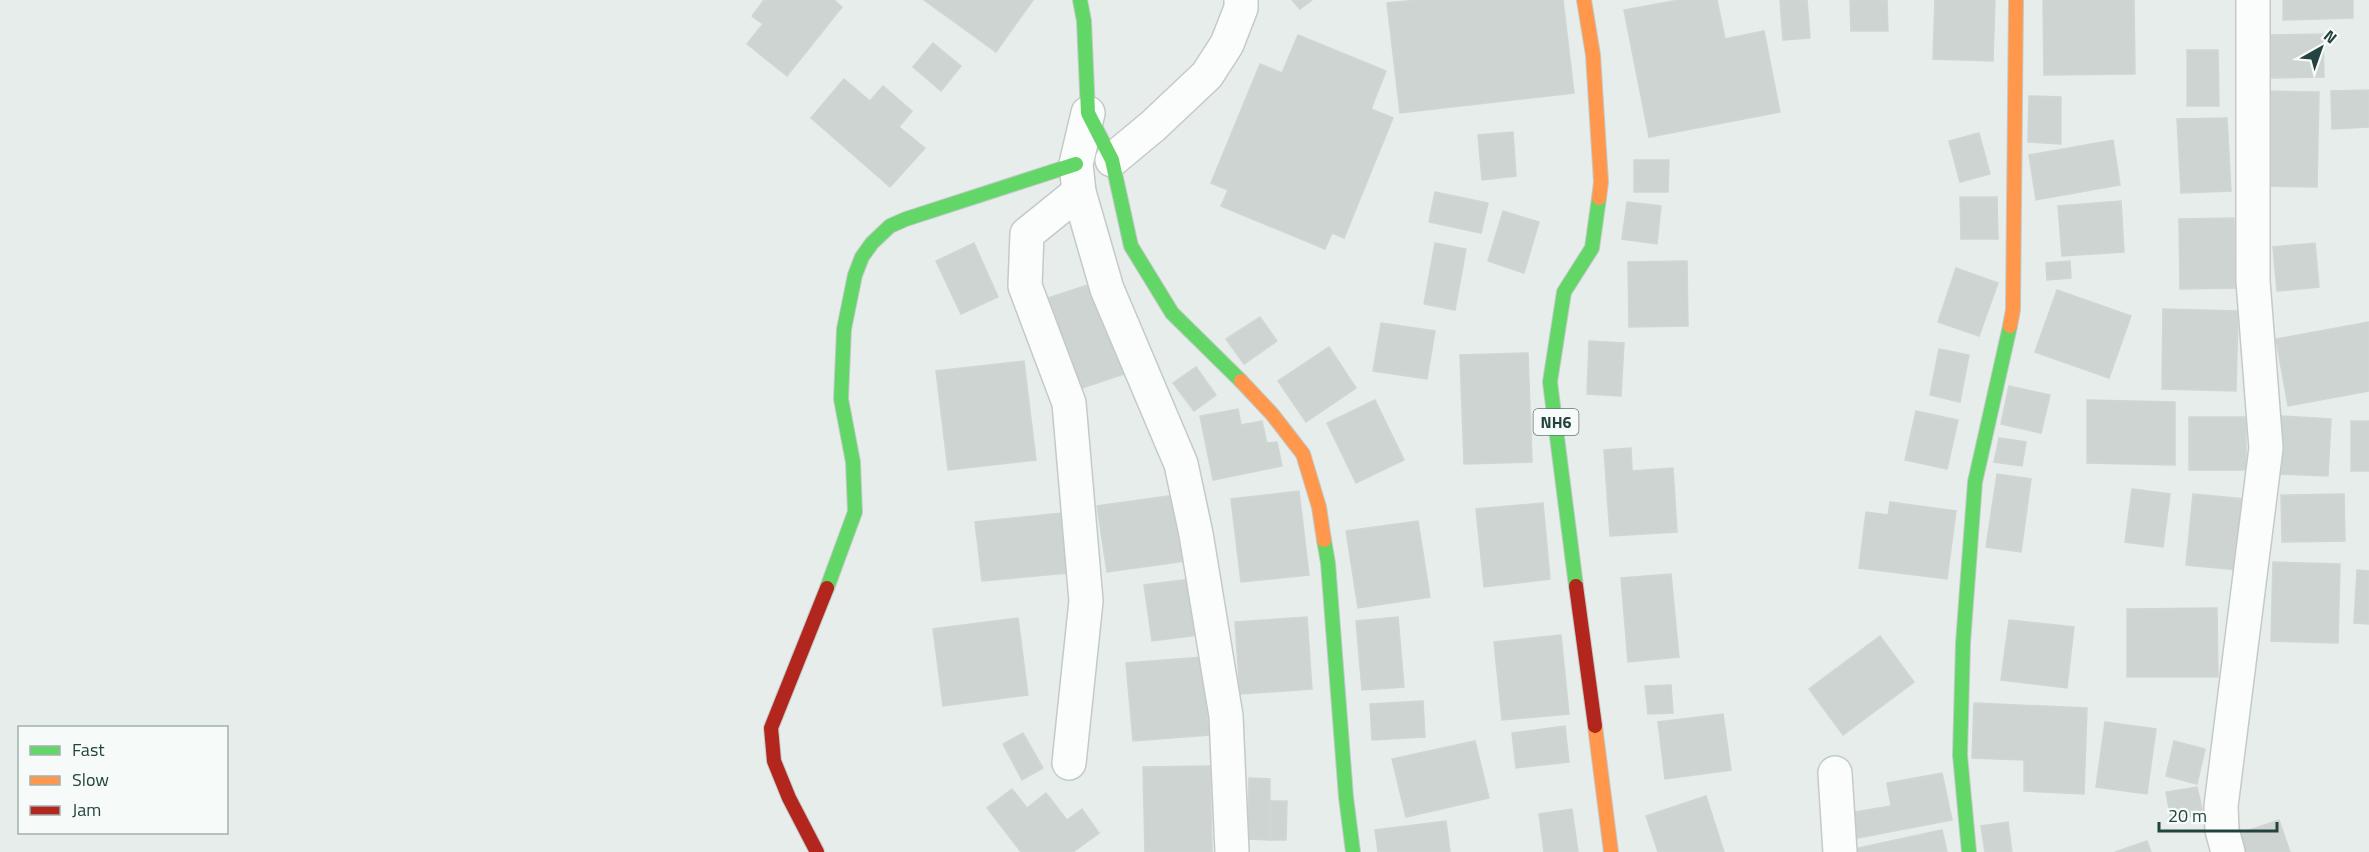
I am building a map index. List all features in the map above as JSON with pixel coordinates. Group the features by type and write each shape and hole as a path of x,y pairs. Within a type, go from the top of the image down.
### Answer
{"main road":[{"path":"1080,0 1084,21 1088,113 1112,160 1131,246 1172,313 1222,360 1272,414 1303,454 1319,507 1328,563 1346,797 1353,852"},
{"name":"NH6","path":"1584,0 1593,56 1601,182 1593,248 1563,292 1550,382 1611,852"},
{"path":"1969,852 1960,755 1963,643 1975,482 2013,310 2016,0"},
{"path":"817,852 789,798 774,761 771,728 823,600 855,512 853,462 841,399 844,329 855,275 862,257 872,243 890,226 906,219 1078,178"}],"street":[{"path":"1112,160 1153,126 1207,75 1227,44 1241,8 1241,0"},
{"path":"2228,852 2222,830 2221,806 2266,448 2253,281 2253,0"},
{"path":"1088,113 1078,178 1107,289 1143,379 1173,441 1183,472 1210,611 1226,716 1232,852"},
{"path":"1069,763 1086,601 1069,403 1025,286 1027,234 1078,178"},
{"path":"1835,773 1840,852"}],"building":[{"path":"764,0 834,0 842,7 787,76 747,44 763,24 752,16"},
{"path":"924,0 1033,0 996,52"},
{"path":"1292,0 1312,0 1300,9"},
{"path":"1417,0 1563,0 1574,93 1400,113 1387,3"},
{"path":"1679,0 1717,0 1725,39 1764,31 1780,112 1649,137 1624,10"},
{"path":"1780,0 1807,0 1810,38 1783,40"},
{"path":"1850,0 1887,0 1888,31 1851,31"},
{"path":"1935,0 1995,0 1993,61 1933,59"},
{"path":"2043,0 2134,0 2135,74 2044,75"},
{"path":"2283,0 2353,0 2353,18 2283,20"},
{"path":"2323,34 2324,77 2270,78 2269,35"},
{"path":"1298,35 1386,71 1371,109 1393,118 1344,238 1332,233 1325,249 1221,206 1228,190 1211,183 1260,64 1282,73"},
{"path":"933,43 961,66 941,91 913,67"},
{"path":"2187,50 2218,50 2219,106 2187,106"},
{"path":"844,79 870,101 883,86 912,111 899,127 925,148 890,187 811,118"},
{"path":"2369,90 2369,127 2332,129 2331,91"},
{"path":"2266,91 2319,92 2317,187 2264,186"},
{"path":"2029,96 2061,97 2061,144 2028,142"},
{"path":"2227,118 2231,191 2181,193 2177,119"},
{"path":"1513,132 1516,176 1482,180 1478,135"},
{"path":"1979,133 1990,174 1960,182 1949,141"},
{"path":"2113,140 2120,185 2036,200 2029,155"},
{"path":"1634,160 1669,160 1668,192 1634,192"},
{"path":"1435,192 1488,203 1481,233 1429,222"},
{"path":"1960,197 1997,197 1998,239 1961,239"},
{"path":"2121,201 2124,252 2062,256 2058,206"},
{"path":"1627,202 1661,206 1657,244 1622,239"},
{"path":"1503,211 1539,222 1524,273 1488,261"},
{"path":"2234,218 2236,288 2180,289 2179,219"},
{"path":"974,243 998,297 961,314 936,261"},
{"path":"1435,243 1466,249 1455,310 1424,304"},
{"path":"2315,243 2319,287 2277,291 2273,247"},
{"path":"1687,261 1688,326 1629,327 1628,262"},
{"path":"2070,261 2071,278 2047,280 2046,263"},
{"path":"1956,268 1998,283 1979,336 1938,322"},
{"path":"1097,282 1127,373 1079,389 1048,298"},
{"path":"2057,290 2131,316 2109,378 2035,352"},
{"path":"2163,309 2238,311 2236,391 2162,389"},
{"path":"1260,317 1277,341 1244,364 1226,339"},
{"path":"2369,322 2369,391 2288,406 2276,339"},
{"path":"1381,323 1435,331 1427,379 1373,371"},
{"path":"1589,341 1624,343 1621,396 1587,394"},
{"path":"1329,347 1356,388 1306,422 1278,381"},
{"path":"1939,349 1969,355 1960,402 1930,395"},
{"path":"1528,353 1532,462 1464,464 1460,355"},
{"path":"1024,361 1036,460 948,470 936,371"},
{"path":"1196,367 1216,395 1194,411 1173,383"},
{"path":"2009,386 2050,395 2041,433 2001,424"},
{"path":"1375,400 1404,460 1356,483 1327,423"},
{"path":"2087,400 2175,402 2175,465 2087,463"},
{"path":"1238,409 1241,425 1262,421 1267,443 1277,442 1282,466 1213,480 1200,416"},
{"path":"1916,411 1958,420 1947,469 1905,460"},
{"path":"2280,416 2331,419 2328,476 2277,474"},
{"path":"2189,417 2246,417 2246,470 2189,470"},
{"path":"2351,421 2369,421 2369,471 2351,471"},
{"path":"1999,438 2026,442 2022,466 1994,462"},
{"path":"1631,448 1632,471 1673,468 1677,532 1610,536 1604,450"},
{"path":"1997,474 2031,479 2021,552 1986,547"},
{"path":"2132,489 2170,494 2163,547 2125,542"},
{"path":"1299,491 1309,575 1241,582 1231,499"},
{"path":"2193,494 2245,499 2238,570 2186,565"},
{"path":"2344,494 2345,541 2282,542 2281,495"},
{"path":"1175,495 1185,561 1107,572 1097,506"},
{"path":"1890,502 1956,511 1947,579 1859,568 1866,512 1888,515"},
{"path":"1543,503 1550,579 1484,587 1476,509"},
{"path":"1062,513 1068,573 982,581 975,522"},
{"path":"1418,521 1430,597 1358,608 1346,531"},
{"path":"2273,562 2340,564 2338,643 2271,641"},
{"path":"2357,570 2369,571 2369,624 2354,623"},
{"path":"1671,574 1679,657 1628,662 1621,578"},
{"path":"1190,579 1198,635 1152,641 1144,585"},
{"path":"2217,608 2218,677 2127,677 2127,609"},
{"path":"1307,617 1312,689 1240,694 1235,622"},
{"path":"1398,617 1404,687 1362,690 1356,621"},
{"path":"1018,618 1028,695 943,706 933,629"},
{"path":"2009,620 2074,627 2067,688 2001,680"},
{"path":"1561,635 1569,714 1502,720 1494,642"},
{"path":"1880,636 1914,682 1843,735 1809,689"},
{"path":"1203,657 1209,735 1133,741 1126,663"},
{"path":"1671,685 1673,713 1648,714 1645,686"},
{"path":"1423,701 1425,737 1372,740 1370,704"},
{"path":"1974,703 2087,708 2084,794 2024,791 2024,760 1972,758"},
{"path":"1723,714 1731,770 1665,779 1658,722"},
{"path":"2105,722 2156,729 2147,794 2096,787"},
{"path":"1565,726 1569,762 1516,768 1512,733"},
{"path":"1023,733 1043,768 1022,780 1003,744"},
{"path":"1475,741 1489,798 1406,817 1392,759"},
{"path":"2174,741 2205,749 2197,784 2166,776"},
{"path":"1210,766 1212,852 1145,852 1143,767"},
{"path":"1942,773 1952,820 1852,839 1848,813 1891,806 1887,783"},
{"path":"1249,778 1270,779 1270,840 1248,839"},
{"path":"2197,787 2203,814 2171,820 2166,792"},
{"path":"1012,789 1027,808 1046,793 1067,820 1082,809 1099,833 1073,852 1021,852 987,808"},
{"path":"1706,796 1724,852 1658,852 1646,816"},
{"path":"1270,801 1287,801 1286,840 1270,840"},
{"path":"1572,809 1578,852 1544,852 1539,814"},
{"path":"2279,820 2290,852 2244,852 2238,834"},
{"path":"1446,821 1450,852 1378,852 1375,830"},
{"path":"2008,822 2012,852 1985,852 1981,826"},
{"path":"1942,830 1947,852 1858,852 1858,848"},
{"path":"2147,841 2151,852 2115,852"}],"traffic: fast":[{"path":"1080,0 1084,21 1088,113 1112,160 1131,246 1172,313 1241,381"},
{"path":"827,588 855,512 853,462 841,399 844,329 855,275 862,257 872,243 890,226 906,219 1076,164"},
{"path":"1576,586 1550,382 1564,292 1592,248 1599,198"},
{"path":"1969,852 1960,755 1963,643 1975,482 2010,326"},
{"path":"1324,540 1328,563 1346,797 1353,852"}],"traffic: slow":[{"path":"1584,0 1593,55 1601,182 1599,198"},
{"path":"2010,326 2013,310 2016,0"},
{"path":"1241,381 1272,414 1303,454 1319,507 1324,540"},
{"path":"1595,726 1611,852"}],"traffic: jam":[{"path":"1576,586 1595,726"},
{"path":"817,852 789,798 774,761 771,728 827,588"}]}
